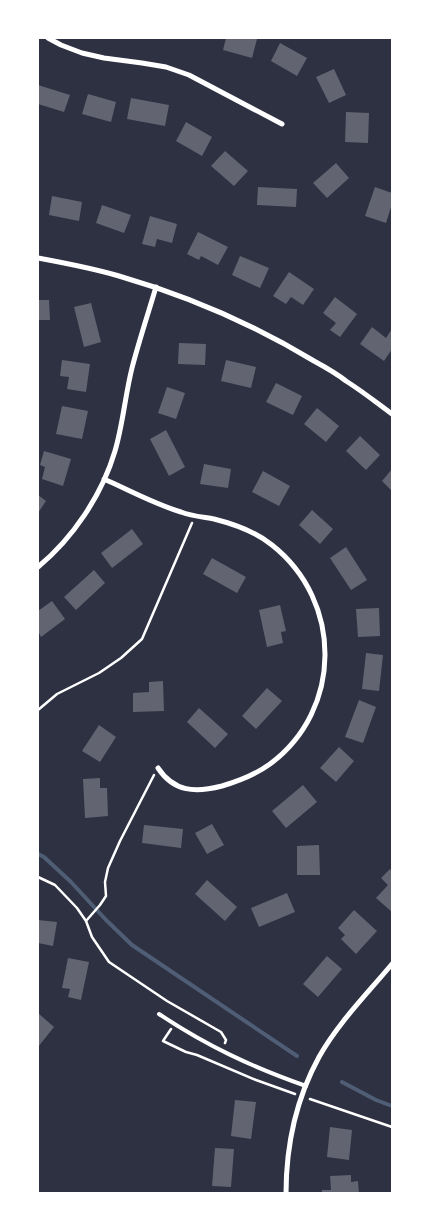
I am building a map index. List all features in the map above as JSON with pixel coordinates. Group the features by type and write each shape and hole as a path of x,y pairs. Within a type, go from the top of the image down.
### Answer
{"street":[{"path":"48,38 82,53 166,67 189,75 282,124"},
{"path":"38,258 80,266 156,287 247,324 294,348 346,380 392,414"},
{"path":"38,568 73,530 90,506 104,479 115,452 132,370 156,287"},
{"path":"104,479 171,509 233,524 250,531 271,544 297,569 310,589 322,622 326,657 323,680 317,702 301,732 270,765 235,782 215,788 193,790 182,788 172,783 164,777 158,768"},
{"path":"286,1194 289,1144 295,1118 318,1058 349,1014 392,964"}],"lane":[{"path":"160,1014 222,1051 271,1074 306,1086"}],"path":[{"path":"38,710 57,694 100,673 121,658 142,639 195,516"},
{"path":"86,921 106,896 105,882 108,868 158,768"},
{"path":"38,877 55,885 78,908 86,921 92,937 109,962 116,968 167,1001 221,1032 226,1040 222,1051"}],"building":[{"path":"226,38 257,39 252,58 223,50"},
{"path":"280,43 307,58 297,76 271,61"},
{"path":"334,69 346,95 329,103 316,77"},
{"path":"38,85 70,95 64,112 38,104"},
{"path":"88,94 116,102 111,122 82,114"},
{"path":"131,98 169,105 165,126 127,119"},
{"path":"346,112 369,113 368,143 345,142"},
{"path":"186,122 212,137 202,156 176,141"},
{"path":"225,151 248,171 234,186 211,166"},
{"path":"336,163 349,178 327,198 313,183"},
{"path":"258,187 297,189 296,207 257,205"},
{"path":"375,187 392,193 392,204 386,223 365,216"},
{"path":"52,196 82,202 79,221 49,215"},
{"path":"102,205 131,215 124,233 96,223"},
{"path":"150,216 177,224 172,243 157,239 155,247 142,244"},
{"path":"198,232 228,247 218,265 201,256 199,260 187,254"},
{"path":"240,256 269,268 260,288 232,275"},
{"path":"289,272 314,289 303,305 291,297 286,304 273,296"},
{"path":"335,297 357,314 340,337 330,330 336,323 323,313"},
{"path":"38,300 49,300 50,320 38,320"},
{"path":"91,303 101,342 84,347 74,307"},
{"path":"372,327 386,338 392,329 392,349 384,361 360,344"},
{"path":"179,343 206,344 205,365 178,364"},
{"path":"62,360 90,364 86,392 67,389 69,377 60,376"},
{"path":"226,360 256,367 251,388 221,381"},
{"path":"276,383 302,396 293,415 266,402"},
{"path":"167,387 185,393 176,419 158,413"},
{"path":"62,406 88,411 82,439 56,434"},
{"path":"317,408 339,426 326,442 304,424"},
{"path":"166,430 185,467 169,476 150,439"},
{"path":"360,436 380,455 366,470 346,451"},
{"path":"44,451 71,459 63,486 42,479 45,467 40,465"},
{"path":"204,464 231,469 228,488 200,484"},
{"path":"392,469 392,491 382,481"},
{"path":"263,471 290,486 279,506 252,492"},
{"path":"38,495 46,501 38,513"},
{"path":"312,510 333,529 320,544 299,525"},
{"path":"132,529 143,544 112,568 101,553"},
{"path":"346,547 367,580 351,590 330,558"},
{"path":"212,558 246,577 237,593 203,574"},
{"path":"94,570 105,583 76,610 64,597"},
{"path":"52,601 65,619 41,637 38,631 38,611"},
{"path":"280,605 286,631 281,632 283,643 267,647 259,610"},
{"path":"379,608 380,636 358,637 356,609"},
{"path":"366,653 383,655 379,691 362,689"},
{"path":"163,681 164,711 133,712 133,693 149,692 149,682"},
{"path":"267,688 282,701 256,729 242,716"},
{"path":"359,700 376,707 363,743 345,737"},
{"path":"199,708 228,734 215,748 187,722"},
{"path":"99,725 116,737 100,762 82,751"},
{"path":"339,747 354,761 336,782 320,768"},
{"path":"100,778 100,788 107,788 108,816 85,818 83,779"},
{"path":"303,785 317,802 286,828 272,811"},
{"path":"212,824 224,845 207,854 195,833"},
{"path":"144,825 183,829 181,848 142,843"},
{"path":"319,845 320,875 297,875 297,846"},
{"path":"390,869 392,871 392,912 376,898 388,885 381,878"},
{"path":"207,880 237,907 225,921 195,894"},
{"path":"287,893 295,912 259,927 251,908"},
{"path":"354,910 377,931 356,954 341,939 345,935 338,928"},
{"path":"38,920 57,922 53,946 38,943"},
{"path":"327,956 342,969 318,997 303,984"},
{"path":"68,958 89,962 81,1000 68,997 70,989 62,988"},
{"path":"38,1013 54,1027 38,1047"},
{"path":"235,1100 256,1102 251,1139 231,1136"},
{"path":"330,1127 352,1130 349,1160 327,1157"},
{"path":"215,1148 234,1149 231,1187 212,1186"},
{"path":"351,1175 351,1182 358,1181 359,1194 322,1194 322,1190 331,1190 330,1176"}],"waterway":[{"path":"38,854 44,857 71,882 132,945 297,1056"},
{"path":"342,1082 376,1100 392,1106"}]}
